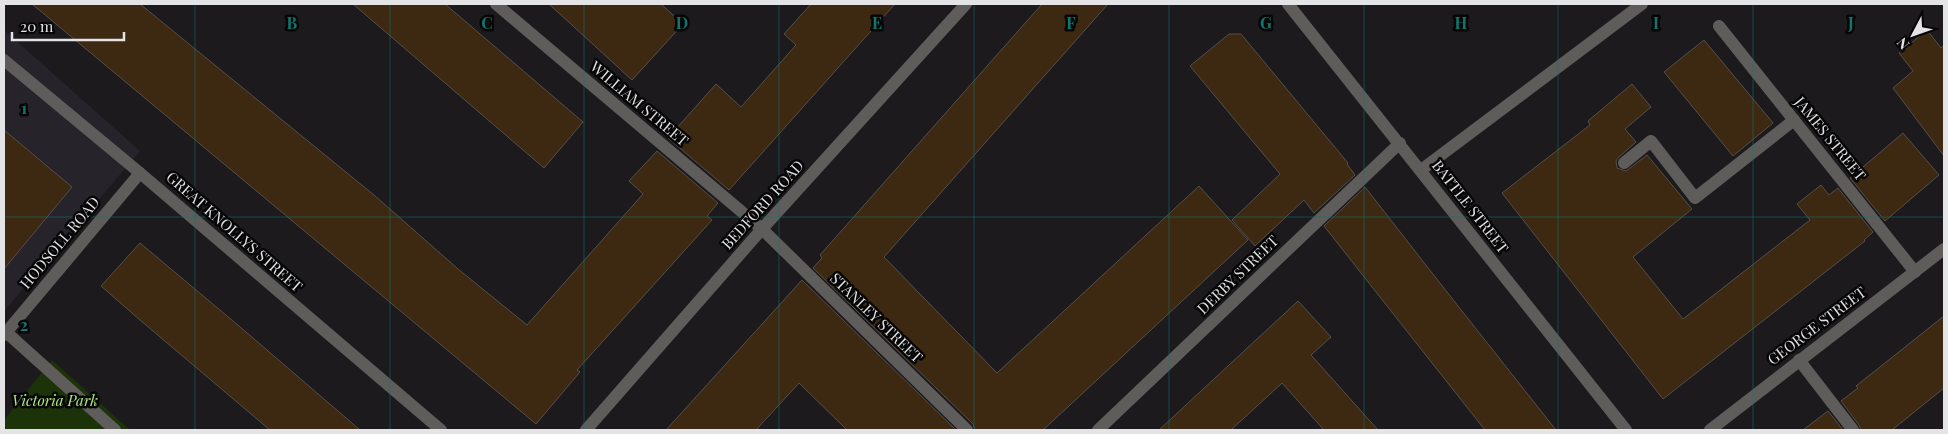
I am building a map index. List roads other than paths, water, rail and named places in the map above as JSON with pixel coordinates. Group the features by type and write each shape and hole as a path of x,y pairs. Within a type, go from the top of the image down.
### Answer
{"street":[{"name":"WILLIAM STREET","path":"496,4 762,229"},
{"name":"BEDFORD ROAD","path":"586,430 762,229 966,4"},
{"name":"BATTLE STREET","path":"1288,4 1626,430"},
{"path":"1421,170 1642,4"},
{"name":"JAMES STREET","path":"1719,26 1915,272"},
{"name":"GREAT KNOLLYS STREET","path":"4,60 140,173 441,430"},
{"path":"1624,163 1651,141 1695,198 1794,120"},
{"name":"DERBY STREET","path":"1098,430 1400,143"},
{"name":"HODSOLL ROAD","path":"5,333 140,173"},
{"name":"STANLEY STREET","path":"762,229 967,430"},
{"name":"GEORGE STREET","path":"1710,430 1944,249"},
{"path":"5,333 115,430"},
{"path":"1799,360 1854,430"}],"park label":[{"name":"Victoria Park","path":"55,401"}]}
